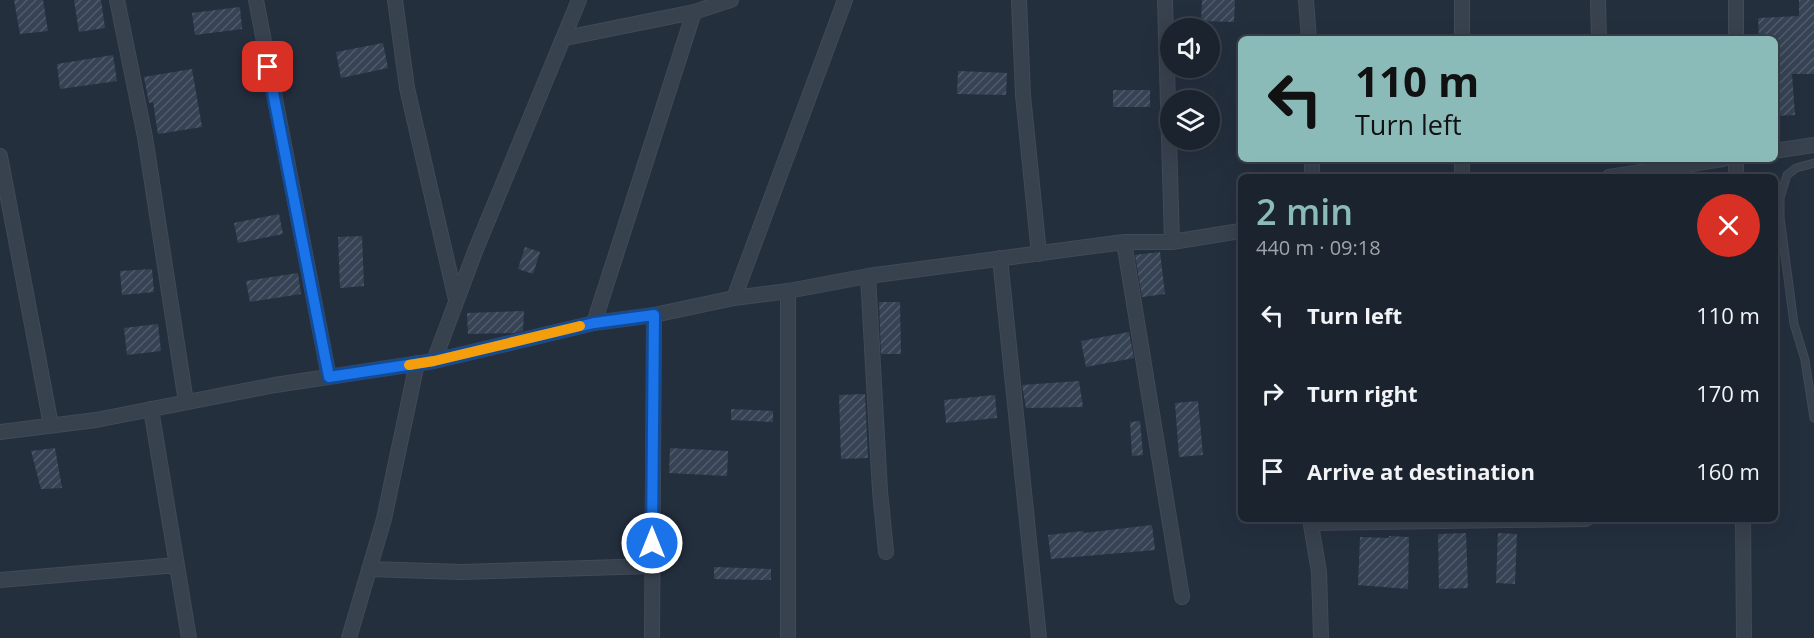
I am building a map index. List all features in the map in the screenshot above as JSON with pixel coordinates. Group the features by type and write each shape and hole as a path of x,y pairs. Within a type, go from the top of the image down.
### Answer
{"street":[{"path":"117,0 144,137 186,402"},
{"path":"256,0 329,377"},
{"path":"395,0 407,88 456,300"},
{"path":"434,361 476,249 579,0"},
{"path":"565,38 694,12 731,0"},
{"path":"734,298 845,0"},
{"path":"1019,0 1023,95 1039,254"},
{"path":"1165,0 1172,242"},
{"path":"1306,0 1309,36"},
{"path":"1462,0 1462,36"},
{"path":"1598,0 1599,36"},
{"path":"1736,0 1736,36"},
{"path":"594,323 694,12"},
{"path":"1778,150 1814,145"},
{"path":"0,156 51,425"},
{"path":"1628,174 1704,162"},
{"path":"0,432 434,361 594,323 654,315 734,298 788,291 868,276 1124,242 1172,242 1238,231"},
{"path":"1124,242 1182,597"},
{"path":"1000,258 1039,638"},
{"path":"868,276 880,491 886,552"},
{"path":"788,291 788,638"},
{"path":"652,638 654,315"},
{"path":"349,638 384,519 417,363"},
{"path":"151,409 189,638"},
{"path":"1310,522 1320,572 1321,638"},
{"path":"1743,522 1744,638"},
{"path":"0,580 177,566"},
{"path":"369,569 461,572 652,566"}],"lane":[{"path":"1814,163 1796,168 1787,175 1780,198 1780,217 1794,324 1805,360 1814,418"}],"building":[{"path":"14,0 43,0 48,31 20,34"},
{"path":"74,0 101,0 105,28 79,32"},
{"path":"1202,0 1235,0 1234,22 1220,22 1220,18 1201,18"},
{"path":"1799,0 1814,0 1814,74 1792,74 1795,115 1778,116 1778,36 1759,36 1758,18 1799,16"},
{"path":"240,7 242,29 195,35 192,13"},
{"path":"383,43 388,68 341,78 336,52"},
{"path":"113,55 117,81 60,89 57,64"},
{"path":"192,69 202,127 158,134 153,102 149,103 144,77"},
{"path":"958,71 1007,73 1006,95 957,94"},
{"path":"1113,90 1150,90 1150,107 1113,107"},
{"path":"279,214 283,234 238,243 234,223"},
{"path":"362,236 364,286 340,288 338,237"},
{"path":"525,247 540,252 533,274 518,269"},
{"path":"1160,252 1165,294 1142,297 1135,255"},
{"path":"152,269 154,292 122,295 120,271"},
{"path":"298,273 301,294 250,302 246,281"},
{"path":"879,302 900,302 901,354 881,354"},
{"path":"524,311 523,331 468,334 467,313"},
{"path":"158,324 161,351 127,355 124,328"},
{"path":"1129,332 1134,358 1086,367 1081,341"},
{"path":"1079,381 1083,407 1026,408 1022,385"},
{"path":"865,394 868,458 841,459 839,395"},
{"path":"995,395 997,418 946,423 944,400"},
{"path":"1198,401 1203,455 1179,457 1175,403"},
{"path":"731,409 773,411 773,422 731,420"},
{"path":"1140,421 1143,455 1132,456 1130,422"},
{"path":"55,448 62,488 41,489 31,451"},
{"path":"670,448 728,451 727,476 669,473"},
{"path":"1152,525 1155,550 1051,559 1048,535"},
{"path":"1466,533 1468,588 1439,589 1438,534"},
{"path":"1498,533 1517,534 1515,584 1496,583"},
{"path":"1389,536 1409,537 1408,589 1358,585 1360,537 1389,538"},
{"path":"714,567 771,569 771,580 714,579"}],"slow traffic":[{"path":"409,365 580,326"}],"route":[{"path":"268,67 329,377 434,361 594,323 654,315 652,543"}]}
